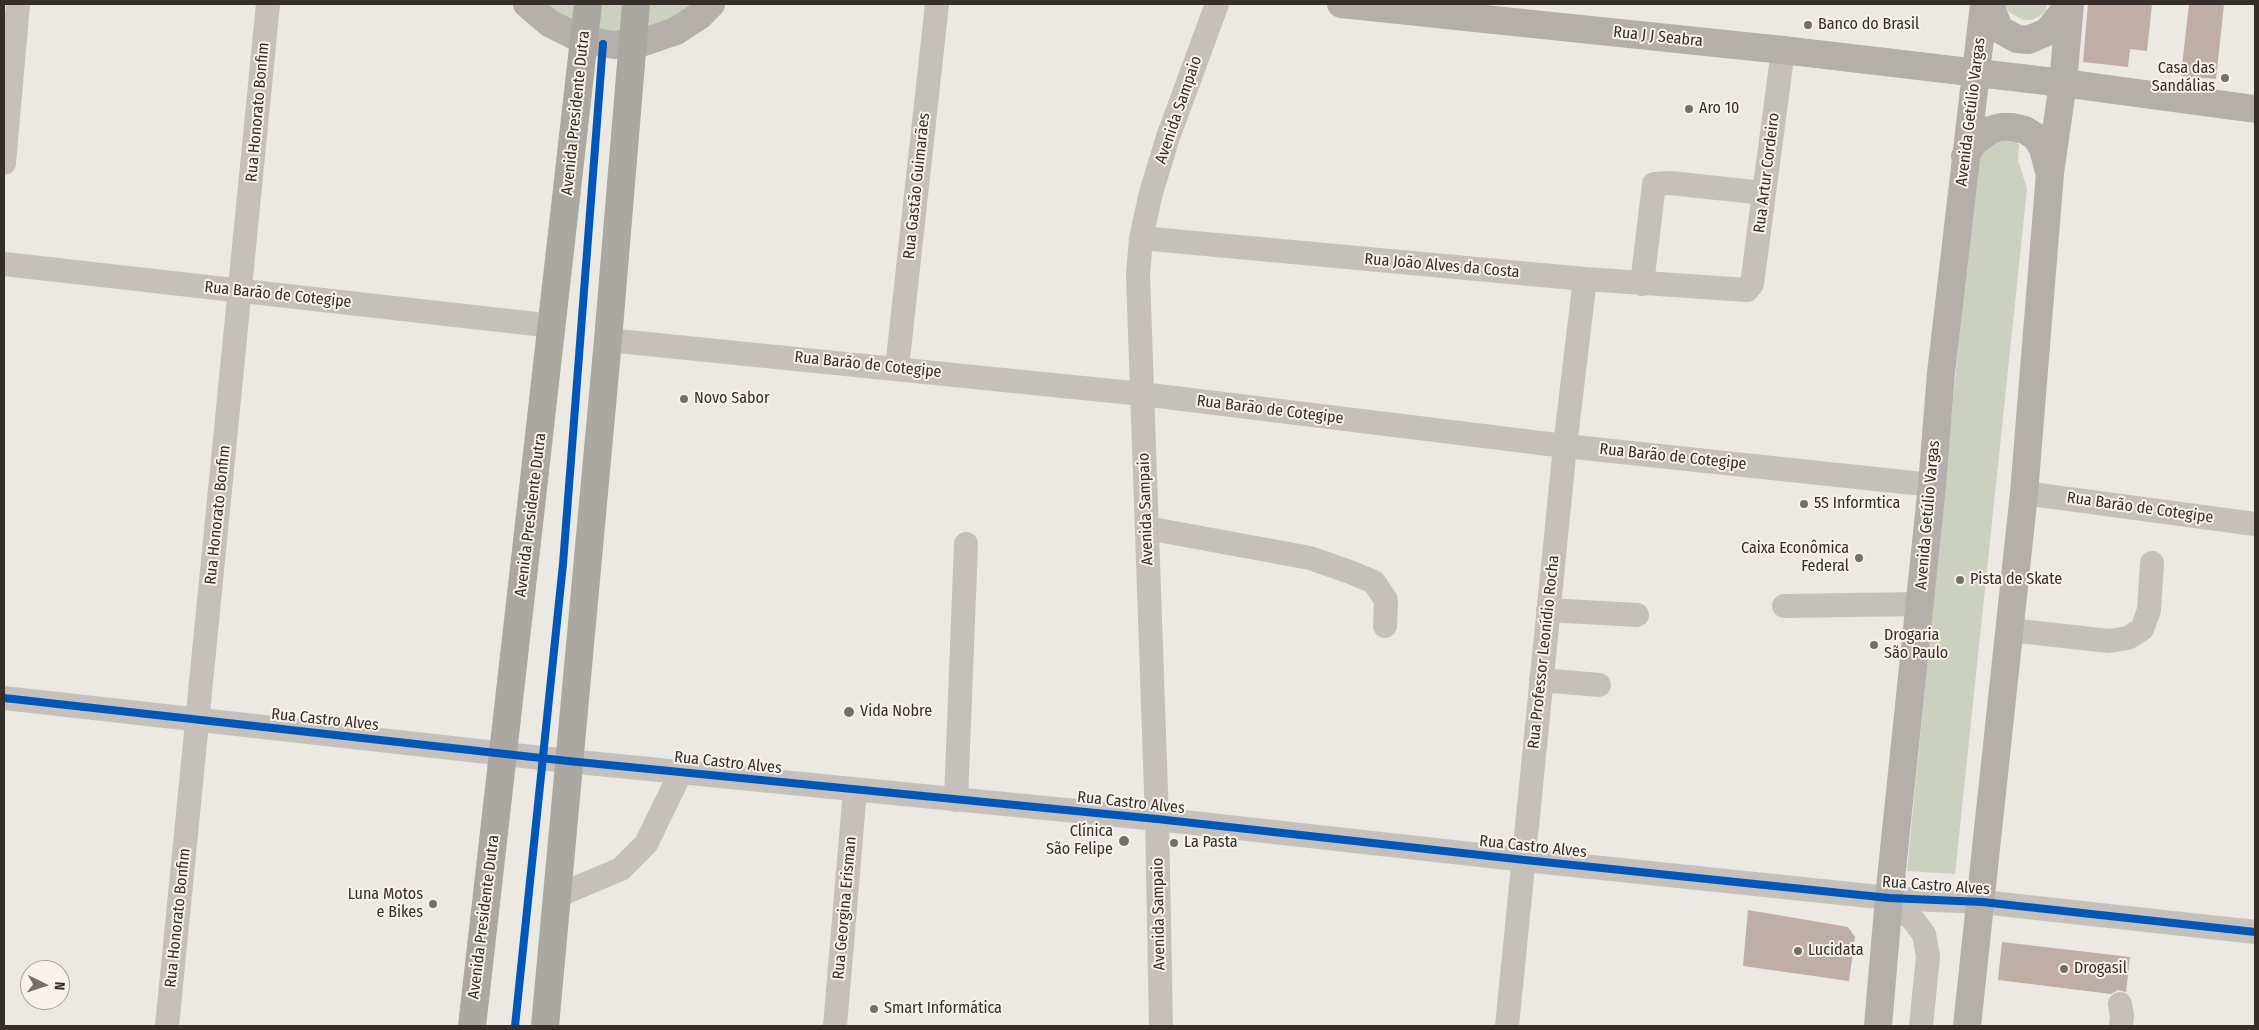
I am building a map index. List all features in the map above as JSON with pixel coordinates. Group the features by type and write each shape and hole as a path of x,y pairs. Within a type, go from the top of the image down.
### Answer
{"highway":[{"name":"Avenida Presidente Dutra","path":"472,1026 553,326 588,4"},
{"path":"545,1026 608,340 631,44 636,4"}],"main road":[{"path":"527,4 549,23 583,40 614,45 641,43 676,31 699,16 711,4"},
{"name":"Rua J J Seabra","path":"1341,4 1783,50 2062,82 2255,109"},
{"name":"Avenida Getúlio Vargas","path":"1878,1026 1889,898 1932,485 1941,373 1984,4"},
{"path":"1990,4 1999,29 2017,39 2028,40 2047,32 2070,4"},
{"path":"1968,1026 2024,493 2050,173 2070,4"},
{"path":"1965,156 1974,142 1990,130 2012,127 2025,130 2036,137 2043,149 2050,173"}],"street":[{"path":"4,163 6,122 18,4"},
{"name":"Rua Honorato Bonfim","path":"167,1026 268,4"},
{"name":"Rua Gastão Guimarães","path":"897,368 936,4"},
{"name":"Avenida Sampaio","path":"1161,1026 1157,819 1138,275 1141,238 1150,193 1168,137 1217,4"},
{"name":"Rua Artur Cordeiro","path":"1744,291 1750,288 1752,284 1783,50"},
{"path":"1642,284 1654,184 1670,183 1764,193"},
{"name":"Rua João Alves da Costa","path":"1141,238 1585,279 1744,291"},
{"name":"Rua Barão de Cotegipe","path":"4,264 553,326"},
{"name":"Rua Professor Leonídio Rocha","path":"1507,1026 1565,446 1585,279"},
{"name":"Rua Barão de Cotegipe","path":"608,340 1142,394 1565,446 1932,485"},
{"name":"Rua Barão de Cotegipe","path":"2024,493 2255,524"},
{"path":"1147,528 1310,558 1350,572 1374,582 1386,600 1385,626"},
{"path":"956,800 966,544"},
{"path":"2010,630 2109,640 2128,638 2142,629 2148,610 2152,563"},
{"path":"1784,606 1920,604"},
{"path":"1548,610 1637,615"},
{"path":"1541,680 1599,685"},
{"name":"Rua Castro Alves","path":"4,698 568,761 1157,819 1889,898 1982,902 2255,932"},
{"path":"557,896 621,869 646,844 681,772"},
{"name":"Rua Georgina Erisman","path":"835,1026 856,790"},
{"path":"1889,898 1914,921 1924,934 1928,956 1921,1026"}],"green space":[{"path":"527,4 711,4 614,45"},
{"path":"2004,4 2047,4 2046,11 2040,16 2031,20 2023,20 2009,12"},
{"path":"2014,139 2019,145 2018,160 2027,189 1955,874 1907,871 1977,155 1982,143"}],"building":[{"path":"2088,4 2152,4 2147,51 2130,49 2128,67 2083,62"},
{"path":"2189,4 2224,4 2216,79 2181,76"},
{"name":"Lucidata","path":"1748,910 1848,927 1855,937 1849,981 1743,966"},
{"name":"Drogasil","path":"2002,942 2130,957 2126,992 2118,990 2111,994 1998,980"}],"cycle path":[{"path":"515,1026 563,564 603,44"},
{"path":"4,698 568,761 1157,819 1889,898 1982,902 2255,932"}],"place":[{"name":"Banco do Brasil","path":"1808,25"},
{"name":"Casa das Sandálias","path":"2225,78"},
{"name":"Aro 10","path":"1689,109"},
{"name":"Novo Sabor","path":"684,399"},
{"name":"5S Informtica","path":"1804,504"},
{"name":"Caixa Econômica Federal","path":"1859,558"},
{"name":"Pista de Skate","path":"1960,580"},
{"name":"Drogaria São Paulo","path":"1874,645"},
{"name":"Vida Nobre","path":"849,712"},
{"name":"Clínica São Felipe","path":"1124,841"},
{"name":"La Pasta","path":"1174,843"},
{"name":"Luna Motos e Bikes","path":"433,904"},
{"name":"Lucidata","path":"1798,951"},
{"name":"Drogasil","path":"2064,969"},
{"name":"Smart Informática","path":"874,1009"}]}
